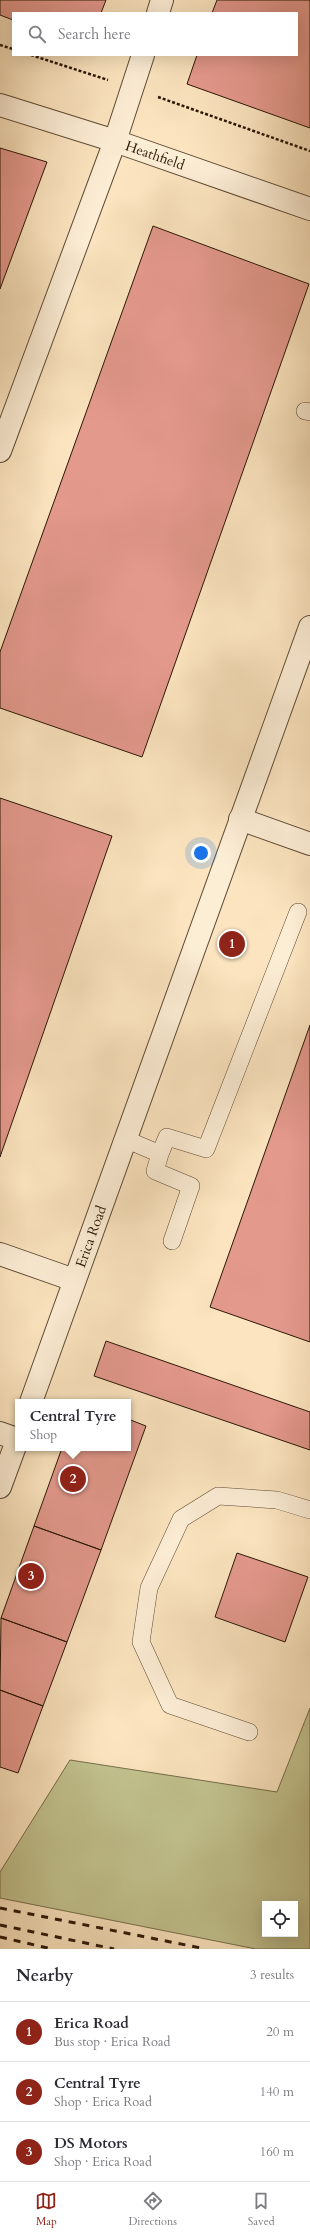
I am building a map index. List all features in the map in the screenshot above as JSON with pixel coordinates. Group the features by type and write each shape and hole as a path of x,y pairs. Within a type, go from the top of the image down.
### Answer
{"street":[{"path":"158,12 162,0"},
{"path":"0,451 115,141 131,87 143,56"},
{"name":"Heathfield","path":"0,105 115,141 310,209"},
{"name":"Erica Road","path":"32,1399 310,627"},
{"path":"240,819 310,844"},
{"name":"Erica Road","path":"0,1254 74,1280"},
{"path":"0,1487 12,1437"}],"lane":[{"path":"172,1241 191,1186 155,1172 160,1154 167,1136 206,1149 298,912"},
{"path":"125,1139 160,1154"},
{"path":"249,1732 170,1705 141,1642 149,1588 181,1519 218,1496 277,1500 310,1510"}],"path":[{"path":"0,45 12,49"},
{"path":"34,56 131,87 310,151"}],"green space":[{"path":"310,1708 310,1949 256,1949 0,1898 0,1872 70,1760 277,1792"}],"building":[{"path":"0,0 106,0 101,12 12,12 12,20 0,15"},
{"path":"217,0 310,0 310,128 187,84 197,56 298,56 298,12 212,12"},
{"path":"0,148 47,162 0,289"},
{"path":"153,226 309,284 142,757 0,708 0,652"},
{"path":"0,798 112,836 0,1157"},
{"path":"310,1025 310,1342 210,1307"},
{"path":"106,1341 310,1412 310,1450 94,1376"},
{"path":"131,1420 146,1426 101,1550 34,1526 61,1451 131,1451"},
{"path":"34,1526 101,1550 67,1642 1,1618"},
{"path":"237,1553 308,1577 285,1642 215,1617"},
{"path":"1,1618 67,1642 43,1706 0,1690"},
{"path":"0,1690 43,1706 18,1773 0,1767"}],"railway":[{"path":"0,1908 206,1949"},
{"path":"0,1925 114,1949"},
{"path":"0,1937 52,1949"}],"place":[{"name":"Erica Road","path":"232,944"},
{"name":"Central Tyre","path":"73,1479"},
{"name":"DS Motors","path":"31,1576"}]}
